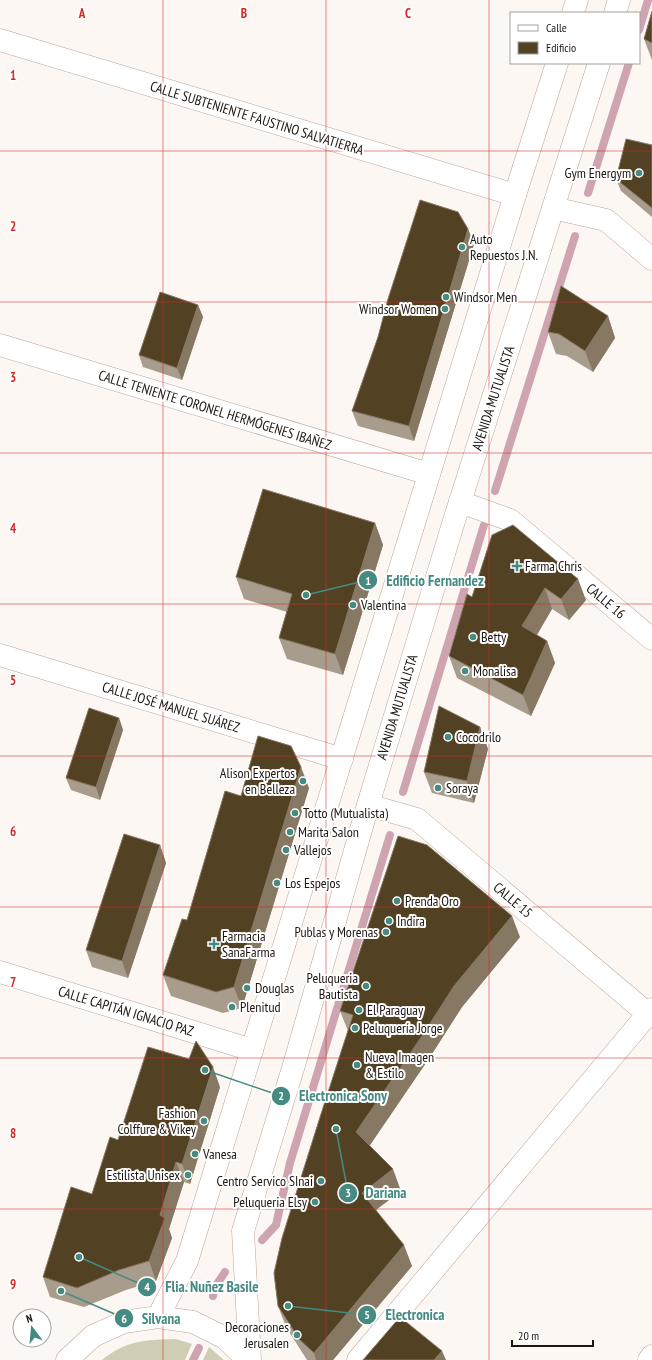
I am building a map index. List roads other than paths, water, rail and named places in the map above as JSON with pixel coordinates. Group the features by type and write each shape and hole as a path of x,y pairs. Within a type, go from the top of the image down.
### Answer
{"main road":[{"path":"573,12 577,0"},
{"path":"615,12 619,0"},
{"name":"CALLE SUBTENIENTE FAUSTINO SALVATIERRA","path":"0,40 515,196"},
{"path":"158,1317 187,1261 557,64"},
{"name":"AVENIDA MUTUALISTA","path":"249,1360 243,1231 294,1065 368,805 460,502 599,64"},
{"path":"553,208 606,220 652,259"},
{"name":"CALLE TENIENTE CORONEL HERMÓGENES IBAÑEZ","path":"0,345 430,474"},
{"name":"CALLE 16","path":"460,502 510,520 652,639"},
{"name":"CALLE JOSÉ MANUEL SUÁREZ","path":"0,655 342,759"},
{"name":"CALLE 15","path":"368,805 417,819 650,1012"},
{"name":"CALLE CAPITÁN IGNACIO PAZ","path":"0,972 252,1050"},
{"path":"358,1360 650,1012"},
{"path":"67,1360 94,1336 124,1322 158,1317 193,1322 225,1338 249,1360"},
{"path":"649,1360 652,1356"}],"waterway":[{"path":"640,27 648,0"},
{"path":"588,193 629,64"},
{"path":"495,491 575,236"},
{"path":"403,792 484,525"},
{"path":"262,1240 276,1225 290,1163 390,835"},
{"path":"213,1296 215,1287 225,1272"},
{"path":"193,1360 199,1348"}],"place":[{"name":"Gym Energym","path":"639,173"},
{"name":"Auto Repuestos J.N.","path":"462,247"},
{"name":"Windsor Men","path":"446,297"},
{"name":"Windsor Women","path":"445,309"},
{"name":"Farma Chris","path":"517,566"},
{"name":"Edificio Fernandez","path":"306,595"},
{"name":"Valentina","path":"353,605"},
{"name":"Betty","path":"473,637"},
{"name":"Monalisa","path":"465,671"},
{"name":"Cocodrilo","path":"448,737"},
{"name":"Alison Expertos en Belleza","path":"303,781"},
{"name":"Soraya","path":"438,788"},
{"name":"Totto (Mutualista)","path":"295,813"},
{"name":"Marita Salon","path":"290,832"},
{"name":"Vallejos","path":"286,850"},
{"name":"Los Espejos","path":"277,883"},
{"name":"Prenda Oro","path":"397,901"},
{"name":"Indira","path":"389,921"},
{"name":"Publas y Morenas","path":"386,932"},
{"name":"Farmacia SanaFarma","path":"214,944"},
{"name":"Peluqueria Bautista","path":"366,986"},
{"name":"Douglas","path":"247,988"},
{"name":"Plenitud","path":"232,1007"},
{"name":"El Paraguay","path":"359,1010"},
{"name":"Peluquería Jorge","path":"355,1028"},
{"name":"Nueva Imagen & Estilo","path":"357,1065"},
{"name":"Electronica Sony","path":"205,1070"},
{"name":"Fashion Colffure & Vikey","path":"204,1121"},
{"name":"Dariana","path":"336,1129"},
{"name":"Vanesa","path":"195,1154"},
{"name":"Estilista Unisex","path":"188,1175"},
{"name":"Centro Servico SInai","path":"321,1181"},
{"name":"Peluqueria Elsy","path":"315,1202"},
{"name":"Flia. Nuñez Basile","path":"79,1257"},
{"name":"Silvana","path":"61,1291"},
{"name":"Electronica","path":"288,1306"},
{"name":"Decoraciones Jerusalen","path":"297,1335"}]}
